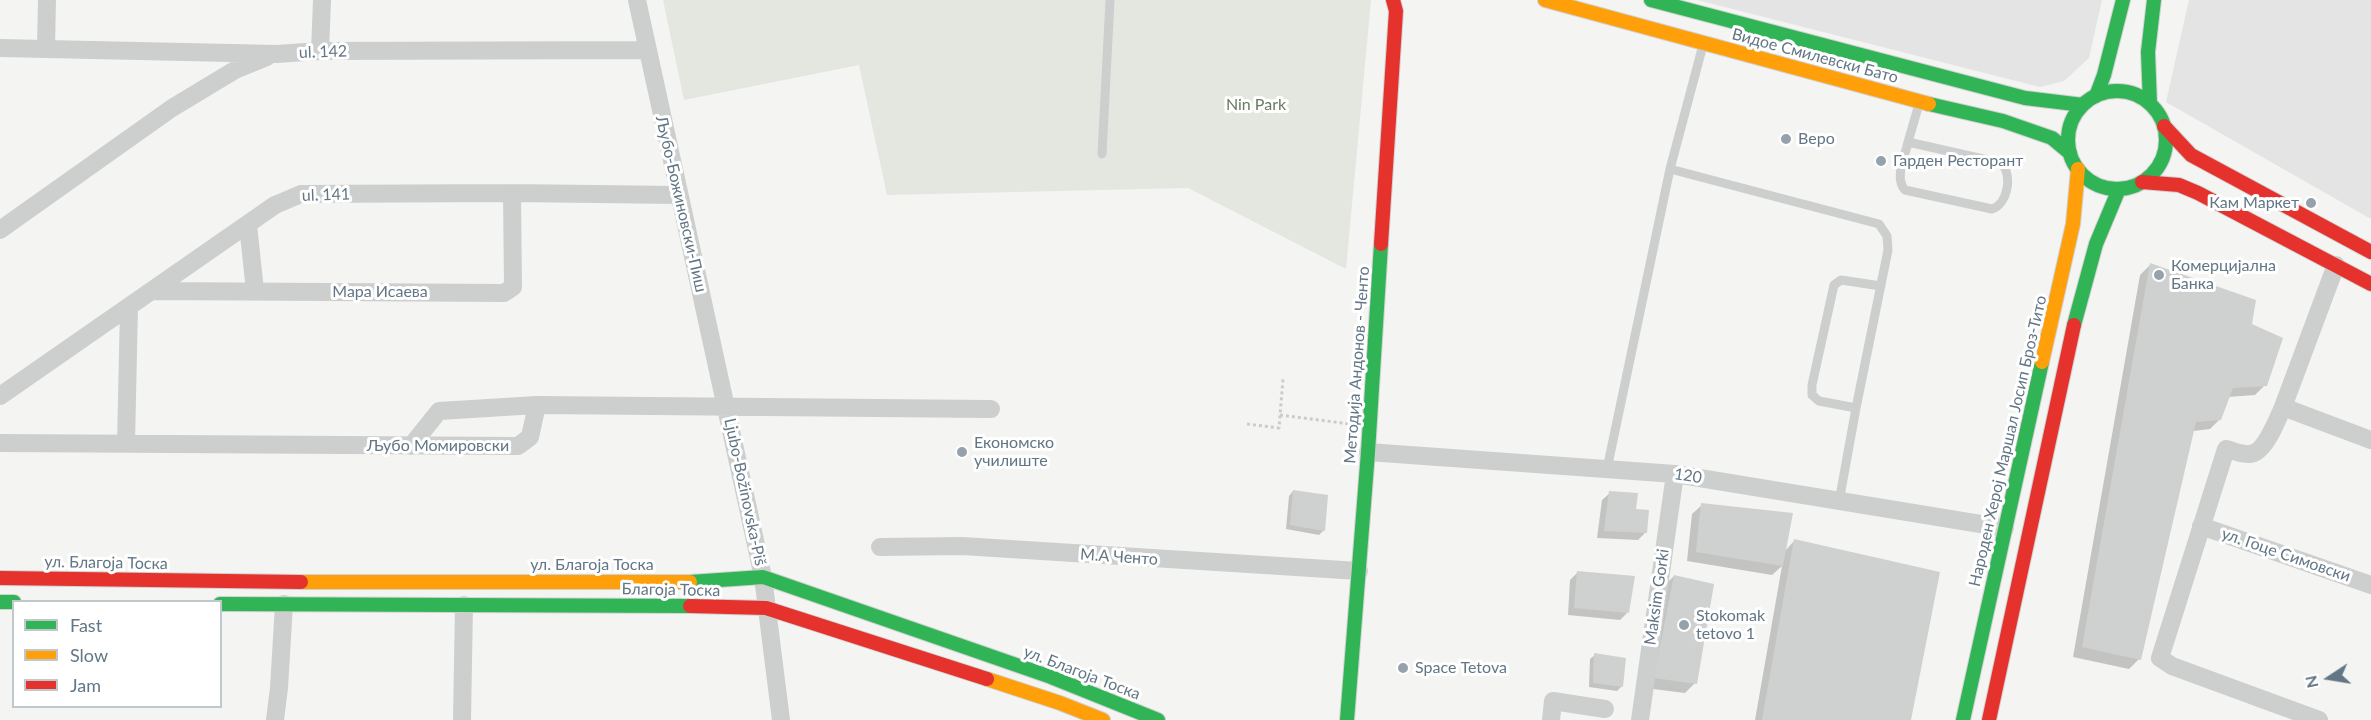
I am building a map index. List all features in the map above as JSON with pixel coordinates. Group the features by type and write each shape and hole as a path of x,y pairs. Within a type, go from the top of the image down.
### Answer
{"main road":[{"name":"Видое Смилевски Бато","path":"1545,0 1920,102 2026,128 2052,138 2070,153"},
{"name":"Видое Смилевски Бато","path":"1651,0 2025,98 2083,105"},
{"path":"2096,96 2104,75 2123,0"},
{"path":"2150,104 2146,65 2147,38 2154,0"},
{"name":"Методија Андонов - Ченто","path":"1347,720 1368,452 1397,4"},
{"path":"2114,91 2124,92 2142,98 2160,117 2164,126 2166,144 2161,162 2150,177 2142,182 2119,189 2100,186 2084,176 2078,169 2070,153 2070,127 2083,105 2096,96 2114,91"},
{"path":"2164,126 2191,155 2371,252"},
{"name":"Народен Херој Маршал Јосип Броз-Тито","path":"1963,720 2073,224 2078,169"},
{"path":"2142,182 2179,185 2198,193 2371,284"},
{"path":"1989,720 2072,339 2097,238 2119,189"},
{"name":"ул. Благоја Тоска","path":"0,578 278,582 698,582 763,577 1051,677 1158,720"},
{"name":"Благоја Тоска","path":"222,604 766,608 1059,711 1103,720"}],"street":[{"path":"46,47 47,0"},
{"path":"320,51 322,0"},
{"name":"Љубо-Божиновски-Пиш","path":"637,0 678,195 727,407"},
{"name":"ul. 142","path":"0,48 46,47 163,53 277,54 320,51 646,50"},
{"path":"0,230 206,86 235,70 277,54"},
{"name":"Мара Исаева","path":"152,291 509,291 513,287 512,193"},
{"name":"ul. 141","path":"0,396 248,225 287,199 301,194 678,195"},
{"path":"248,225 255,291"},
{"path":"2319,720 2172,666 2160,658 2226,448 2247,454 2254,454 2262,449 2283,407 2336,265"},
{"path":"126,443 129,307"},
{"path":"411,446 439,411 537,405 991,409"},
{"name":"Љубо Момировски","path":"0,443 518,446 530,437 537,405"},
{"name":"Ljubo-Božinovska-Piš","path":"727,407 763,577 781,720"},
{"path":"2283,407 2371,440"},
{"name":"120","path":"1368,452 1675,474 2005,528"},
{"name":"Maksim Gorki","path":"1640,720 1675,474"},
{"name":"ул. Гоце Симовски","path":"2201,526 2371,585"},
{"name":"М.А Ченто","path":"880,547 962,546 1359,571"},
{"path":"275,720 284,604"},
{"path":"462,720 464,605"},
{"path":"1551,720 1552,701 1605,709"}],"lane":[{"path":"1102,154 1110,0"},
{"path":"1607,469 1670,169 1703,42"},
{"path":"1908,142 2001,163 2007,168 2008,175 2003,201 1999,207 1992,209 1905,190 1901,185 1899,179 1908,142 1920,102"},
{"path":"1670,169 1879,224 1887,236 1888,250 1839,502"},
{"path":"1856,408 1819,401 1812,395 1812,385 1834,285 1841,280 1881,286"}],"path":[{"path":"1247,424 1279,428 1283,379"},
{"path":"1281,416 1351,424"}],"shaded area":[{"path":"1697,0 2102,0 2089,58 2064,81 2040,87"},
{"path":"2189,0 2371,0 2371,219 2166,102"}],"green space":[{"name":"Nin Park","path":"663,0 1371,0 1346,269 1188,188 887,195 859,65 684,100"}],"building":[{"path":"2150,263 2256,300 2252,324 2283,338 2267,386 2233,388 2221,420 2196,422 2141,660 2082,647"},
{"path":"1293,490 1328,495 1325,531 1290,525"},
{"path":"1609,491 1638,493 1636,509 1649,510 1647,533 1604,531"},
{"path":"1701,503 1793,513 1783,566 1696,552"},
{"path":"1794,539 1940,572 1911,720 1762,720"},
{"path":"1577,571 1635,576 1629,613 1574,608"},
{"path":"1674,575 1714,584 1697,684 1654,678"},
{"path":"1594,653 1626,658 1623,687 1593,683"}],"traffic: fast":[{"path":"1651,0 2025,98 2083,105"},
{"path":"2096,96 2104,75 2123,0"},
{"path":"2150,104 2148,52 2154,0"},
{"path":"2117,91 2127,92 2144,99 2158,113 2165,130 2166,140 2165,150 2158,167 2144,181 2127,188 2117,189 2107,188 2090,181 2076,167 2069,150 2068,140 2069,130 2076,113 2090,99 2107,92 2117,91"},
{"path":"1929,104 2003,121 2052,138 2070,153"},
{"path":"2074,325 2096,244 2119,189"},
{"path":"1347,720 1368,452 1381,244"},
{"path":"1963,720 2042,362"},
{"path":"690,582 763,577 1051,677 1158,720"},
{"path":"0,602 12,602"},
{"path":"222,604 690,606"}],"traffic: slow":[{"path":"1545,0 1929,104"},
{"path":"2042,362 2073,224 2078,169"},
{"path":"301,582 690,582"},
{"path":"987,679 1103,720"}],"traffic: jam":[{"path":"1381,244 1396,11 1393,0"},
{"path":"2164,126 2191,155 2371,252"},
{"path":"2142,182 2179,185 2198,193 2371,284"},
{"path":"1989,720 2074,325"},
{"path":"0,578 301,582"},
{"path":"690,606 766,608 987,679"}],"place":[{"name":"Веро","path":"1786,139"},
{"name":"Гарден Ресторант","path":"1881,161"},
{"name":"Кам Маркет","path":"2311,203"},
{"name":"Комерцијална Банка","path":"2159,275"},
{"name":"Економско училиште","path":"962,452"},
{"name":"Stokomak tetovo 1","path":"1684,625"},
{"name":"Space Tetova","path":"1403,668"}]}
